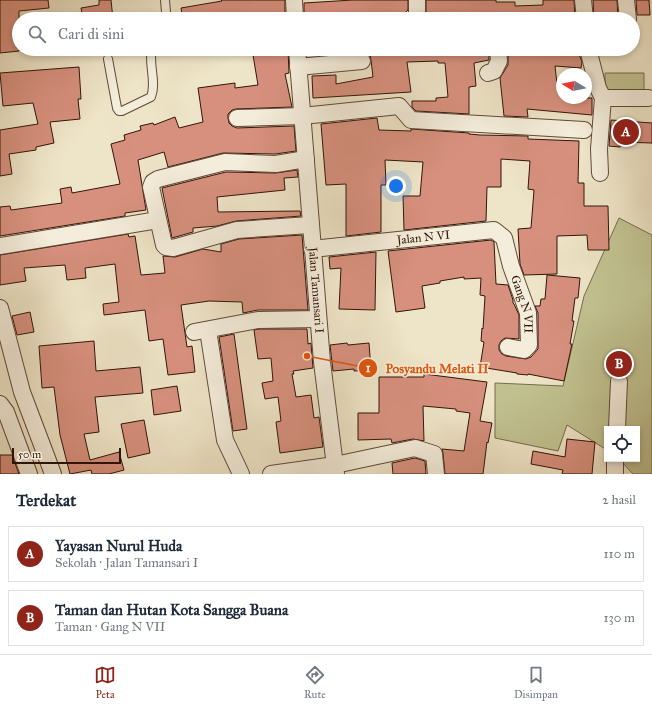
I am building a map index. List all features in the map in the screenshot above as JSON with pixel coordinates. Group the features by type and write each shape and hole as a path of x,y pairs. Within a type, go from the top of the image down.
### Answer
{"street":[{"path":"294,0 295,12"},
{"path":"417,0 418,12"},
{"path":"583,0 584,12"},
{"path":"626,0 627,12"},
{"name":"Jalan Tamansari I","path":"297,56 318,319 335,469"},
{"path":"488,73 494,70 499,61 499,56"},
{"path":"590,56 598,88 603,98 599,149 600,173"},
{"path":"298,67 362,61"},
{"path":"603,98 648,98"},
{"path":"237,118 302,116 399,106 411,120 584,130"},
{"path":"306,159 276,164 225,162 158,179 153,182 151,187 164,245 169,248 174,248 237,230 310,225"},
{"path":"0,246 158,220"},
{"name":"Jalan N VI","path":"312,249 494,230 504,238 511,266"},
{"name":"Gang N VII","path":"508,347 524,350 529,345 528,313 511,266"},
{"path":"0,308 22,392 53,474"},
{"path":"241,474 225,440 201,331 258,320 318,319"},
{"path":"617,426 619,381"},
{"path":"0,404 6,412 29,474"},
{"path":"271,474 335,469 415,448 434,454 436,474"},
{"path":"615,462 615,474"}],"lane":[{"path":"165,0 166,12"},
{"path":"108,59 117,108 119,111 122,111 151,97 153,89 150,56"}],"green space":[{"path":"605,73 644,73 644,97 605,97"},
{"path":"619,218 652,235 652,474 633,474 622,462 640,462 640,426 604,426 604,448 567,425 558,451 495,438 495,383 563,386 584,296"}],"building":[{"path":"0,0 48,0 49,8 12,12 12,52 0,53"},
{"path":"99,0 111,0 112,12 82,12 81,8 99,5"},
{"path":"221,0 285,0 285,12 182,12 181,8 222,1"},
{"path":"353,0 408,0 408,10 406,12 304,12 304,3"},
{"path":"426,0 496,0 496,2 515,2 515,6 543,5 543,0 574,0 575,12 426,12"},
{"path":"593,0 617,0 618,12 594,12"},
{"path":"636,0 649,0 650,15 640,15 640,12 637,12"},
{"path":"253,56 288,56 289,73 285,74 292,107 232,110 228,114 229,123 237,128 294,126 296,151 275,154 223,153 168,167 164,152 138,160 146,210 125,213 125,216 0,236 0,207 10,206 11,210 62,203 60,189 71,187 72,193 120,184 111,144 125,140 124,135 141,130 140,126 153,123 154,125 175,117 179,128 203,122 198,88 235,83 235,88 258,85"},
{"path":"370,56 489,56 489,60 474,63 476,86 469,87 469,114 416,111 412,107 412,101 436,101 436,98 448,97 445,63 438,63 438,61 407,62 411,92 313,98 312,76 336,75 336,84 373,77"},
{"path":"508,56 580,56 582,62 581,68 555,66 556,104 592,104 592,115 527,109 528,117 504,116 500,78 508,65"},
{"path":"79,67 81,99 78,99 80,119 50,122 54,143 36,147 36,150 9,154 12,174 0,176 0,130 38,124 33,103 3,106 0,73"},
{"path":"377,118 379,130 411,131 411,129 480,135 528,136 528,139 579,141 578,183 584,183 584,206 608,206 609,250 588,250 587,235 557,236 557,274 524,275 520,264 518,229 531,228 534,190 528,189 530,161 501,159 501,187 487,187 486,221 404,230 403,196 420,196 423,162 385,160 386,185 381,185 381,232 346,236 346,184 326,185 321,124"},
{"path":"611,120 652,123 652,143 621,142 620,147 609,146"},
{"path":"297,170 298,177 284,178 285,190 217,197 218,212 300,211 301,216 236,221 217,226 193,228 193,232 172,238 162,188 226,172 276,173"},
{"path":"128,234 129,237 135,236 141,275 165,273 163,256 175,257 203,249 221,252 221,244 239,239 302,235 308,310 258,310 243,313 242,302 209,301 181,305 187,347 192,346 195,372 168,375 163,339 149,341 145,310 104,315 103,304 119,302 115,264 85,268 86,278 67,280 65,265 24,268 26,281 0,285 0,255"},
{"path":"491,240 494,242 496,284 508,285 513,303 519,315 519,339 505,338 499,345 499,350 506,356 526,359 531,357 538,349 538,313 535,306 540,306 541,299 545,299 547,275 580,278 578,298 575,298 572,321 574,321 570,344 572,344 564,381 480,367 484,342 481,341 485,296 480,295 481,278 464,279 464,277 422,286 425,308 396,312 388,251"},
{"path":"376,252 375,310 339,309 341,268 330,269 329,257"},
{"path":"30,312 34,332 17,335 12,316"},
{"path":"307,329 308,344 311,343 313,368 293,371 294,374 292,374 296,397 311,395 314,418 319,417 323,447 280,453 276,422 281,421 278,397 265,399 262,383 273,381 271,358 258,359 254,330"},
{"path":"234,334 247,429 233,431 219,337"},
{"path":"94,341 96,371 140,367 143,393 95,397 99,432 84,434 90,460 119,452 124,470 109,474 92,474 91,470 70,474 60,435 54,387 42,388 39,346"},
{"path":"347,343 348,345 369,343 371,370 354,371 354,369 333,371 330,345"},
{"path":"424,374 487,382 480,421 492,423 488,443 487,442 483,474 445,474 442,449 464,451 470,413 456,411 456,409 423,406 424,441 413,439 392,443 391,439 358,440 358,413 379,413 379,377 424,377"},
{"path":"177,386 181,411 154,415 151,390"},
{"path":"144,420 150,453 128,458 121,424"},
{"path":"567,439 595,442 592,474 562,474 563,470 531,464 533,451 565,457"},
{"path":"0,455 12,455 19,474 0,474"},
{"path":"415,458 425,461 426,474 393,474 392,463"}],"place":[{"name":"Yayasan Nurul Huda","path":"626,132"},
{"name":"Posyandu Melati II","path":"307,356"},
{"name":"Taman dan Hutan Kota Sangga Buana","path":"619,364"}]}
